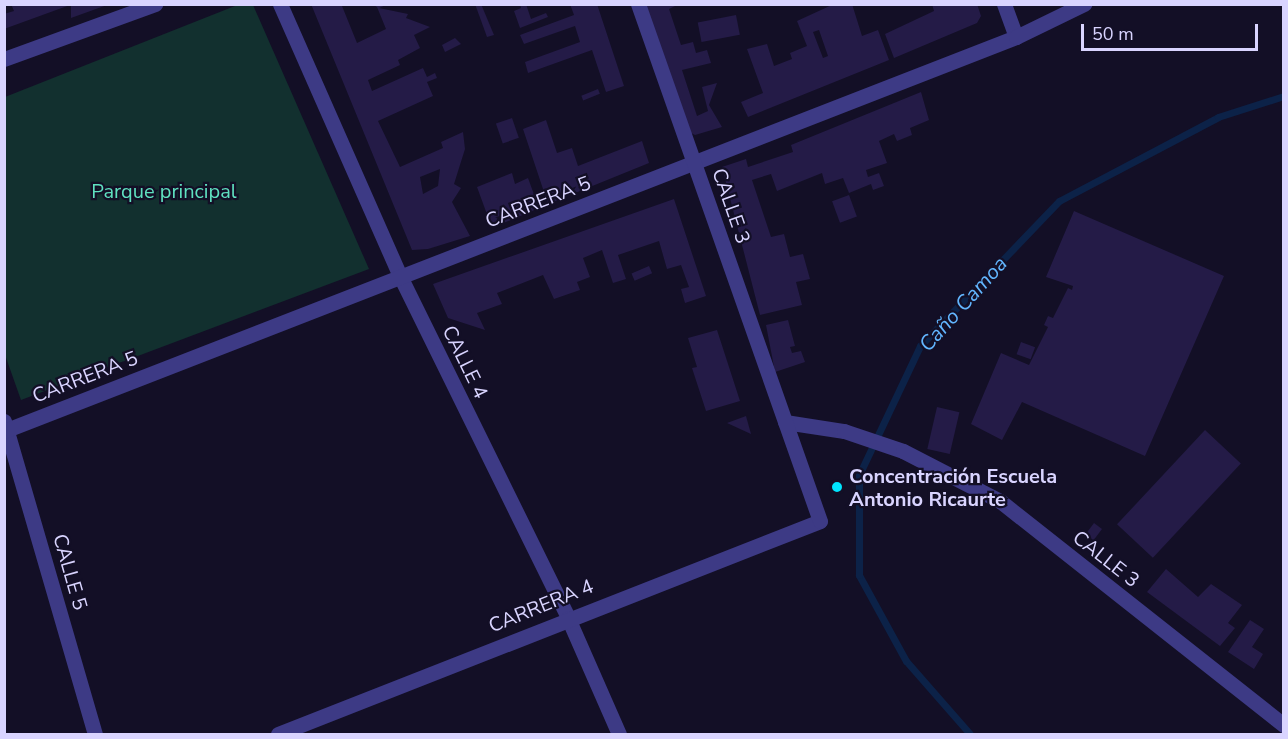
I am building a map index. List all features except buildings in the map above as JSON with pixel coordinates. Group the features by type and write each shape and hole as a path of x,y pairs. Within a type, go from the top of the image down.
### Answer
{"street":[{"path":"4,59 155,4"},
{"name":"CALLE 4","path":"280,4 401,279 568,618 619,735"},
{"name":"CALLE 3","path":"638,4 820,521"},
{"path":"1004,4 1016,37"},
{"name":"CARRERA 5","path":"5,427 401,279 1016,37 1083,4"},
{"name":"CALLE 3","path":"785,422 844,430 903,451 1000,501 1284,725"},
{"name":"CALLE 5","path":"5,427 96,735"},
{"name":"CARRERA 4","path":"278,735 568,618 820,521"}],"green space":[{"name":"Parque principal","path":"240,4 253,5 369,269 21,400 4,352 5,97"}],"waterway":[{"name":"Caño Camoa","path":"970,734 906,661 859,575 859,475 920,346 1059,201 1218,117 1284,96"}],"place":[{"name":"Concentración Escuela Antonio Ricaurte","path":"837,487"}]}
